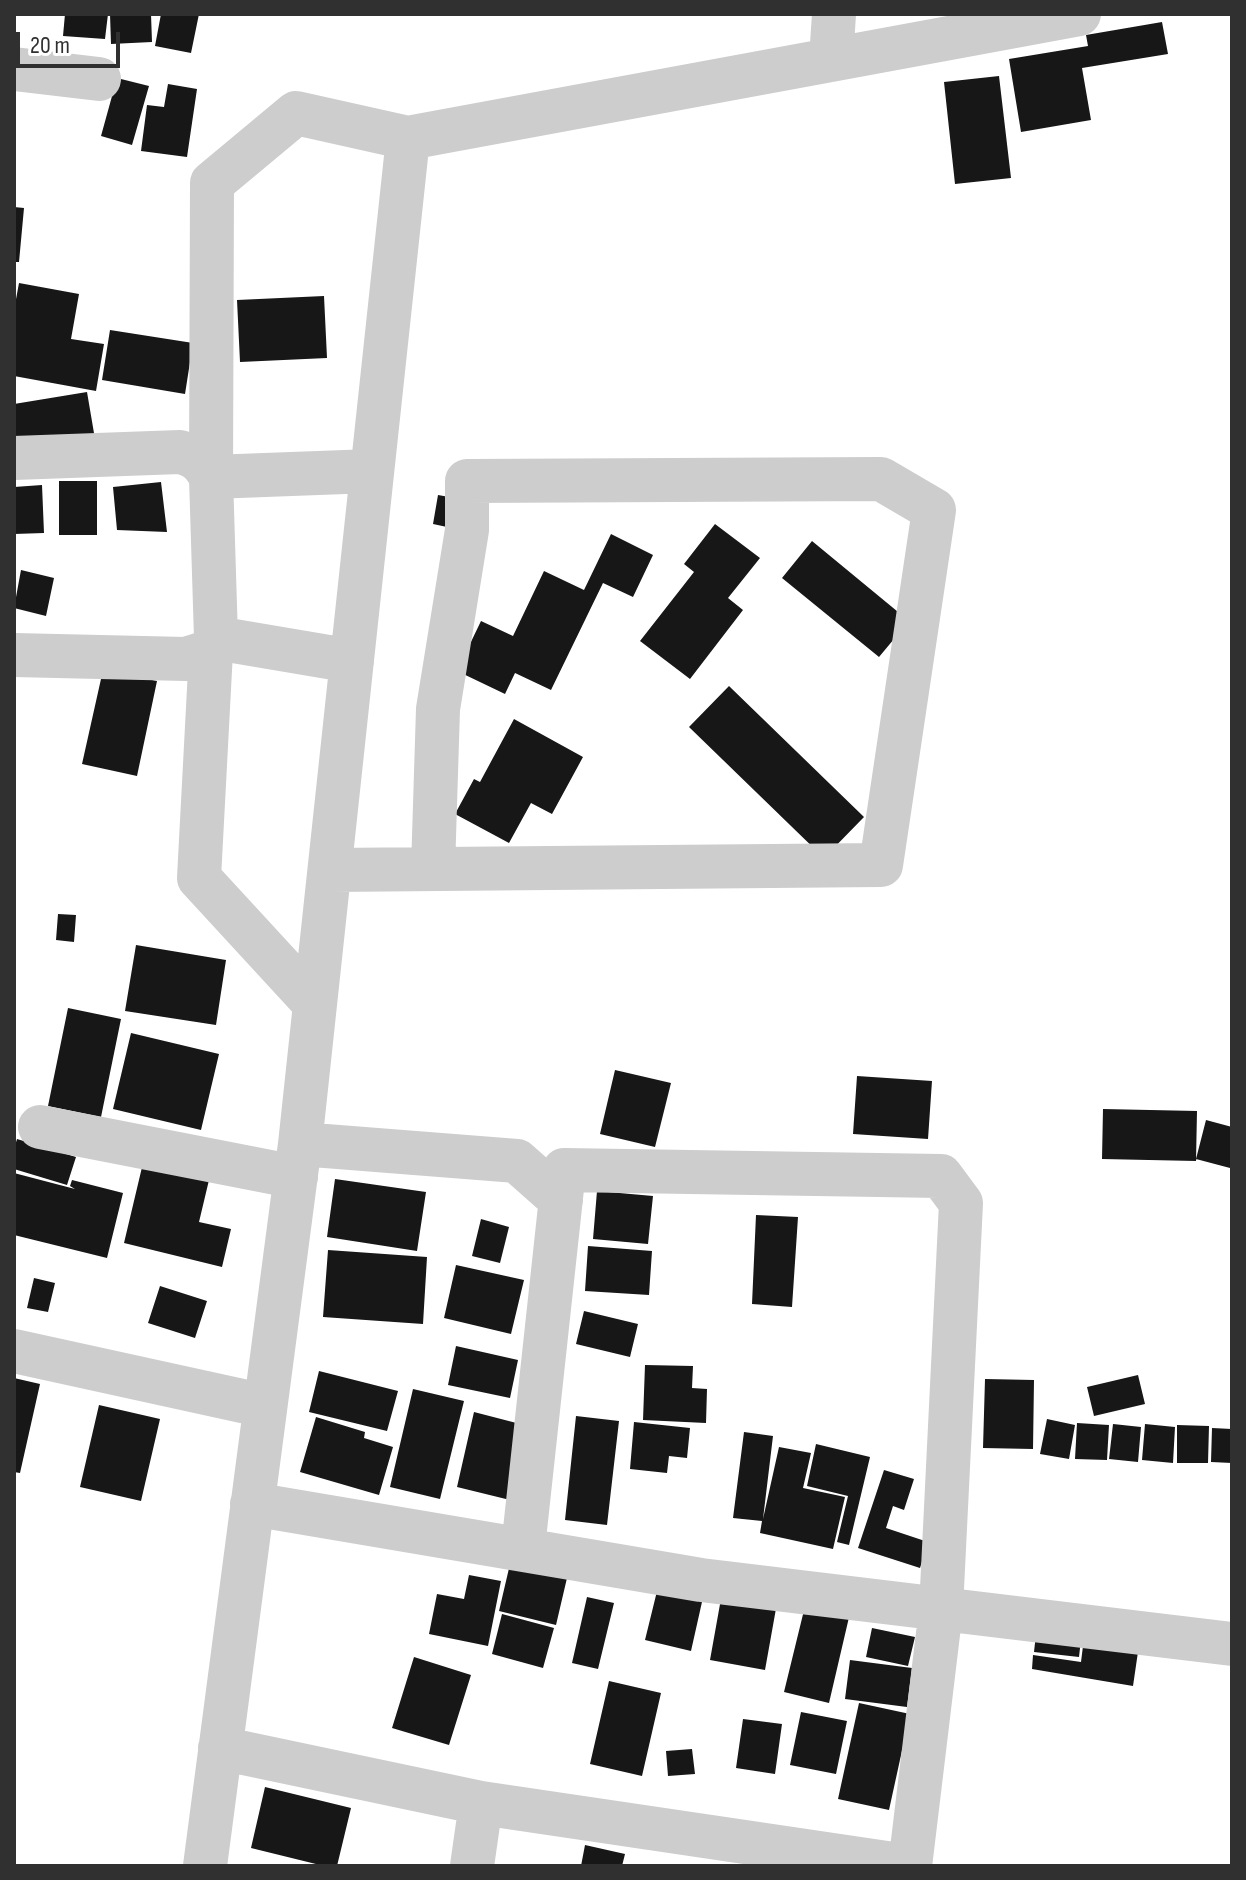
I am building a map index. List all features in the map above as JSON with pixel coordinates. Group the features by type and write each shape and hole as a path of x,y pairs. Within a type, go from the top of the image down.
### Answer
{"street":[{"path":"831,60 834,14"},
{"path":"315,1004 199,878 213,644 212,183 296,113 408,138 1079,14"},
{"path":"14,69 99,79"},
{"path":"205,1866 298,1160 408,138"},
{"path":"14,458 180,452 193,455 204,464 211,477"},
{"path":"211,477 372,471"},
{"path":"330,870 881,865 934,510 881,479 467,481 467,530 438,709 433,869"},
{"path":"14,655 186,659 213,644 352,661"},
{"path":"40,1127 298,1160 517,1161 561,1200"},
{"path":"220,1748 481,1803 909,1866 941,1609 961,1203 941,1176 564,1170 523,1548"},
{"path":"14,1351 265,1406"},
{"path":"252,1504 701,1580 1232,1644"},
{"path":"472,1866 481,1803"}],"building":[{"path":"65,14 108,14 105,39 63,36"},
{"path":"110,14 151,14 152,42 111,44"},
{"path":"161,14 199,14 191,53 155,46"},
{"path":"1162,22 1168,54 1082,68 1091,120 1021,132 1009,59 1088,46 1086,35"},
{"path":"999,76 1011,178 955,184 944,82"},
{"path":"117,78 149,86 132,145 101,136"},
{"path":"168,84 197,89 187,157 141,151 147,105 164,107"},
{"path":"14,207 24,208 19,262 14,262"},
{"path":"19,283 79,294 71,339 104,344 96,391 14,376 14,310"},
{"path":"324,296 327,358 240,362 237,300"},
{"path":"110,330 193,343 185,394 102,380"},
{"path":"87,392 95,439 18,452 14,404"},
{"path":"59,481 97,481 97,535 59,535"},
{"path":"161,482 167,532 117,530 113,487"},
{"path":"42,485 44,533 14,534 14,487"},
{"path":"438,495 466,500 461,530 433,524"},
{"path":"715,524 760,558 728,598 743,610 690,679 640,641 694,572 684,564"},
{"path":"611,534 653,555 633,597 603,583 551,690 515,673 505,694 457,671 481,621 513,636 544,571 584,590"},
{"path":"812,541 909,621 879,657 782,578"},
{"path":"21,570 54,578 46,616 14,608"},
{"path":"103,670 157,681 137,776 82,764"},
{"path":"729,686 864,817 824,858 689,727"},
{"path":"514,719 583,757 552,814 531,803 509,843 455,814 474,779 480,782"},
{"path":"58,914 76,915 74,942 56,940"},
{"path":"136,945 226,960 216,1025 125,1011"},
{"path":"68,1008 121,1019 101,1117 48,1106"},
{"path":"131,1033 219,1054 201,1130 113,1109"},
{"path":"615,1070 671,1083 655,1147 600,1134"},
{"path":"857,1076 932,1081 928,1139 853,1134"},
{"path":"1103,1109 1197,1111 1196,1161 1102,1159"},
{"path":"1206,1120 1232,1127 1230,1168 1196,1159"},
{"path":"17,1139 76,1157 67,1185 14,1169"},
{"path":"143,1163 209,1180 199,1222 231,1229 222,1267 124,1243"},
{"path":"14,1173 75,1189 70,1186 72,1180 123,1193 107,1258 14,1235"},
{"path":"335,1179 426,1192 417,1251 327,1237"},
{"path":"597,1191 653,1196 648,1244 593,1239"},
{"path":"756,1215 798,1217 792,1307 752,1304"},
{"path":"481,1219 509,1227 500,1263 472,1256"},
{"path":"588,1246 652,1251 649,1295 585,1291"},
{"path":"328,1250 427,1257 423,1324 323,1317"},
{"path":"456,1265 524,1280 511,1334 444,1318"},
{"path":"34,1278 55,1283 48,1312 27,1308"},
{"path":"160,1286 207,1301 195,1338 148,1323"},
{"path":"584,1311 638,1324 630,1357 576,1344"},
{"path":"456,1346 518,1360 510,1398 448,1385"},
{"path":"645,1365 693,1366 692,1388 707,1389 706,1423 643,1420"},
{"path":"319,1371 398,1391 387,1431 309,1412"},
{"path":"1138,1375 1145,1404 1094,1416 1087,1387"},
{"path":"14,1378 40,1384 20,1473 14,1472"},
{"path":"985,1379 1034,1380 1033,1449 983,1448"},
{"path":"413,1389 464,1401 440,1499 390,1487"},
{"path":"99,1405 160,1419 141,1501 80,1487"},
{"path":"474,1412 528,1426 510,1500 457,1487"},
{"path":"576,1416 619,1421 607,1525 565,1520"},
{"path":"316,1417 365,1432 364,1438 393,1447 379,1495 300,1472"},
{"path":"1047,1419 1075,1425 1069,1459 1040,1454"},
{"path":"634,1422 690,1428 687,1458 669,1456 667,1473 630,1469"},
{"path":"1077,1423 1109,1425 1107,1460 1075,1459"},
{"path":"1113,1424 1141,1427 1138,1462 1109,1459"},
{"path":"1145,1424 1175,1427 1173,1463 1142,1460"},
{"path":"1177,1425 1209,1426 1208,1463 1177,1463"},
{"path":"1212,1428 1232,1429 1232,1463 1211,1462"},
{"path":"744,1432 773,1436 763,1519 779,1447 811,1453 803,1488 845,1497 833,1549 760,1533 762,1521 733,1518"},
{"path":"816,1444 870,1457 849,1545 837,1542 848,1496 807,1486"},
{"path":"884,1470 914,1479 904,1510 893,1506 886,1528 928,1542 920,1568 858,1548"},
{"path":"510,1564 567,1578 556,1625 499,1611"},
{"path":"469,1575 501,1581 488,1646 429,1634 437,1594 464,1599"},
{"path":"659,1583 704,1593 691,1651 645,1640"},
{"path":"722,1593 777,1603 765,1670 710,1660"},
{"path":"587,1597 614,1603 598,1669 572,1663"},
{"path":"806,1602 850,1613 829,1703 784,1692"},
{"path":"502,1614 554,1628 543,1668 492,1654"},
{"path":"872,1628 915,1637 908,1666 866,1657"},
{"path":"1036,1634 1081,1639 1079,1657 1034,1652"},
{"path":"1084,1638 1139,1645 1133,1686 1032,1669 1033,1655 1081,1662"},
{"path":"414,1657 471,1675 449,1745 392,1728"},
{"path":"850,1660 912,1668 907,1707 845,1699"},
{"path":"609,1681 661,1693 642,1776 590,1764"},
{"path":"859,1703 910,1714 889,1810 838,1799"},
{"path":"801,1712 847,1721 836,1774 790,1765"},
{"path":"743,1719 782,1724 775,1774 736,1768"},
{"path":"692,1749 695,1774 668,1776 666,1751"},
{"path":"265,1787 351,1808 337,1866 324,1866 251,1848"},
{"path":"585,1845 625,1854 622,1866 581,1866"}]}
